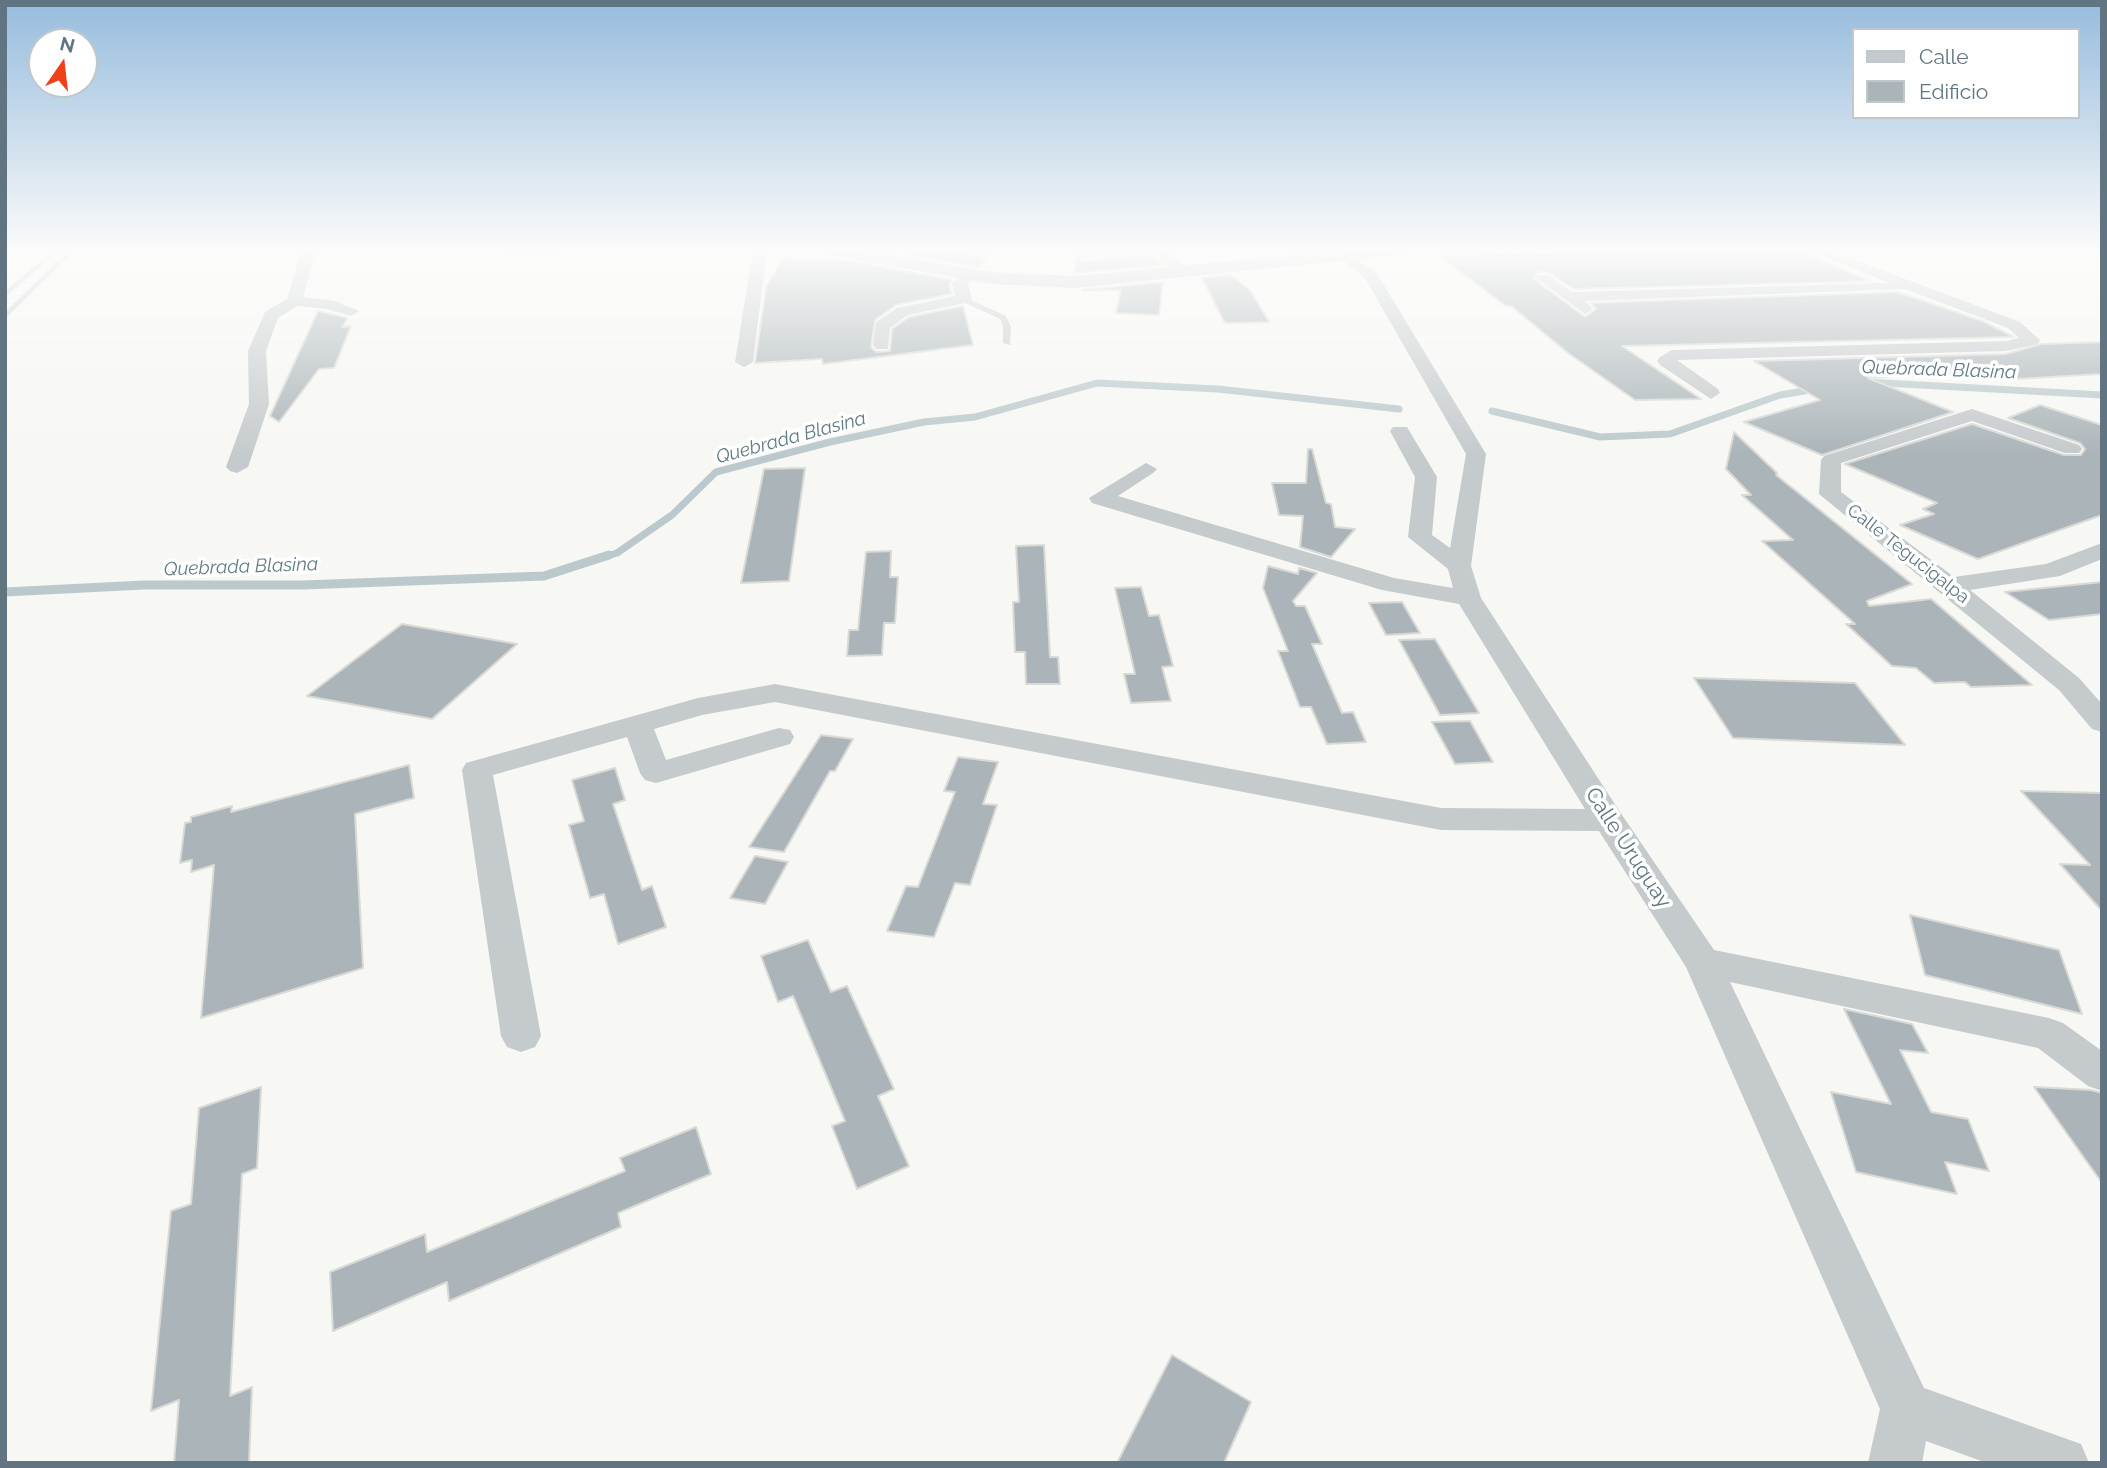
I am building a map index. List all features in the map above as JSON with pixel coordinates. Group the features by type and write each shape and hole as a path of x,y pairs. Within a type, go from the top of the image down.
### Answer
{"street":[{"path":"236,467 259,404 257,351 270,319"},
{"path":"744,362 750,319"},
{"path":"882,345 881,326 892,319"},
{"name":"Calle Uruguay","path":"1397,319 1476,454 1460,566 1468,598 1608,820 1702,962 1906,1408"},
{"path":"1711,393 1666,361 1672,355 2006,346 2032,340 2014,325 1997,319"},
{"name":"Calle Tegucigalpa","path":"2072,449 1972,415 1831,460 1830,494 1949,584 2069,684 2102,723"},
{"path":"1400,430 1426,477 1420,537 1460,566"},
{"path":"1146,469 1100,498 1391,585 1468,598"},
{"path":"1949,584 2051,570 2102,550"},
{"path":"521,1036 477,770 698,707 775,693 1441,819 1608,820"},
{"path":"637,724 656,773 779,737"},
{"path":"1702,962 2049,1034 2102,1074"},
{"path":"1895,1463 1906,1408 2062,1463"}],"lane":[{"path":"1003,319 1007,327 1007,343"}],"building":[{"path":"315,319 348,319 342,327 351,326 334,368 319,369 279,422 270,416"},
{"path":"761,319 877,319 871,347 876,352 890,351 892,329 907,319 966,319 973,345 823,364 822,359 755,363"},
{"path":"1223,319 1267,319 1269,322 1225,323"},
{"path":"1526,319 1975,319 2014,337 1622,346 1701,399 1635,400 1568,353"},
{"path":"2102,342 2102,374 2016,379 2001,371 1868,378 1953,412 1822,455 1744,422 1820,400 1754,361 2006,354 2041,344"},
{"path":"2040,405 2102,425 2102,515 1978,559 1900,525 1934,514 1923,509 1937,503 1845,464 1972,424 2064,455 2081,455 2085,449 2080,443 2008,418"},
{"path":"1734,432 1777,473 1776,475 1912,584 1867,601 1869,606 1931,599 2032,685 1971,687 1965,682 1934,683 1916,668 1892,666 1846,624 1855,624 1762,541 1793,540 1742,495 1751,495 1726,469"},
{"path":"1308,449 1312,449 1326,503 1331,504 1335,527 1355,529 1331,557 1300,547 1303,516 1279,515 1272,483 1306,483"},
{"path":"805,468 789,581 741,583 764,469"},
{"path":"1044,545 1050,657 1058,657 1060,684 1026,684 1025,652 1015,652 1013,602 1019,602 1016,546"},
{"path":"891,551 890,577 898,577 895,623 884,623 882,655 847,656 849,630 858,630 866,552"},
{"path":"1268,566 1298,574 1299,568 1317,573 1293,601 1296,606 1305,606 1322,644 1312,644 1342,713 1353,712 1366,742 1327,744 1311,707 1300,707 1278,651 1288,651 1263,588"},
{"path":"2102,582 2102,614 2049,620 2005,592"},
{"path":"1141,587 1149,616 1159,615 1173,666 1162,667 1171,701 1131,703 1124,674 1135,674 1115,588"},
{"path":"1402,602 1420,633 1386,635 1369,603"},
{"path":"402,624 517,644 432,719 307,696"},
{"path":"1435,639 1479,713 1440,715 1399,640"},
{"path":"1694,678 1855,683 1905,745 1733,738"},
{"path":"1470,721 1493,762 1455,764 1432,722"},
{"path":"821,735 853,739 835,771 830,771 784,852 749,847"},
{"path":"958,757 998,762 983,804 997,805 970,885 955,883 934,937 887,931 906,886 918,887 955,792 944,791"},
{"path":"409,765 414,798 355,814 363,968 201,1018 214,865 191,872 192,860 180,863 185,823 191,822 191,817 232,806 231,812"},
{"path":"615,768 625,800 613,804 642,890 652,886 666,927 618,944 604,894 590,898 569,825 584,821 572,780"},
{"path":"2021,791 2102,793 2102,911 2060,864 2090,865"},
{"path":"755,856 788,862 765,904 730,898"},
{"path":"1910,915 2059,950 2082,1014 1925,975"},
{"path":"808,940 831,992 847,986 894,1089 878,1096 909,1166 857,1189 832,1126 845,1121 793,996 778,1002 761,956"},
{"path":"1844,1009 1912,1024 1928,1053 1900,1050 1931,1112 1968,1119 1989,1171 1945,1162 1957,1194 1856,1172 1831,1092 1891,1104"},
{"path":"261,1087 257,1168 242,1174 230,1396 252,1387 249,1463 174,1463 179,1400 151,1411 171,1211 191,1204 199,1108"},
{"path":"2034,1087 2102,1093 2102,1183"},
{"path":"696,1127 711,1174 618,1213 621,1227 449,1301 447,1282 333,1331 330,1272 425,1234 427,1252 625,1171 620,1158"},
{"path":"1172,1355 1251,1402 1224,1463 1117,1463"}],"waterway":[{"name":"Quebrada Blasina","path":"1891,383 1866,382 2102,395"},
{"name":"Quebrada Blasina","path":"604,557 617,553 672,515 716,472 830,442 924,422 975,417 1097,383"},
{"name":"Quebrada Blasina","path":"1097,383 1105,383"},
{"name":"Quebrada Blasina","path":"1097,383 1218,389 1399,409"},
{"name":"Quebrada Blasina","path":"1492,411 1600,437 1670,434 1780,395 1816,389"},
{"name":"Quebrada Blasina","path":"5,592 144,585 303,585 544,576 609,555"}]}
